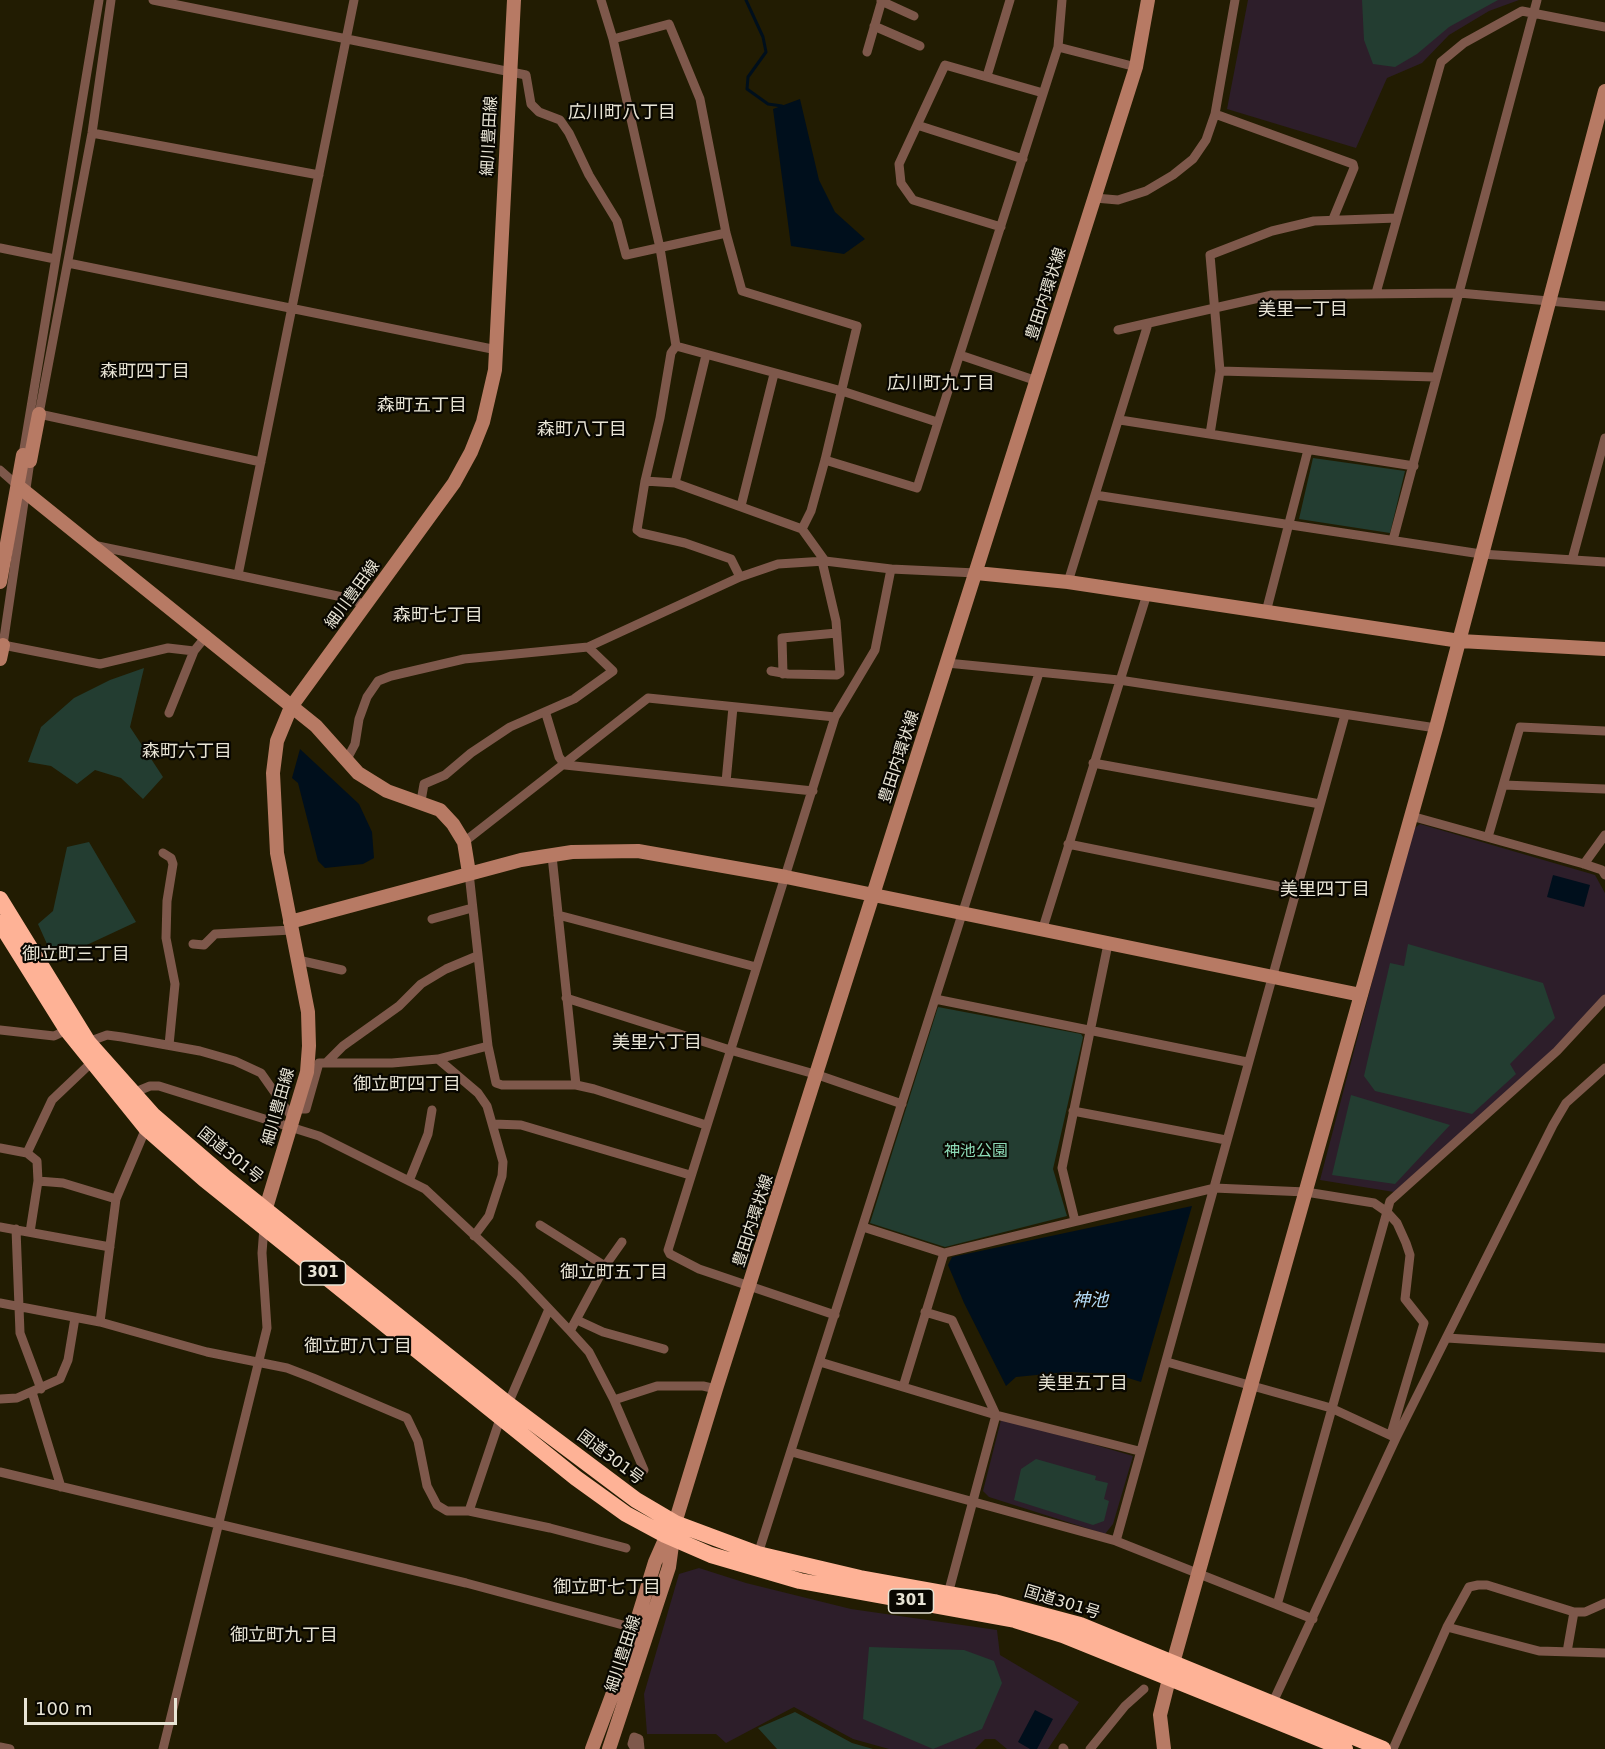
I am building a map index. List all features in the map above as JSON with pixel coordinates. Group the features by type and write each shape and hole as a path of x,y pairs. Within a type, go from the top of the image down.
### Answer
{"highway":[{"name":"国道301号","path":"0,899 88,1042 161,1122 504,1410 576,1478 626,1514 671,1532 758,1554 860,1578 1036,1612 1080,1625 1171,1670 1345,1749"},
{"name":"国道301号","path":"0,923 67,1030 146,1128 204,1179 504,1410"},
{"name":"国道301号","path":"671,1532 711,1555 800,1581 1015,1620 1273,1702 1383,1749"}],"street":[{"path":"99,0 55,259 1,652 100,664 168,648 194,651"},
{"path":"26,458 39,414 68,263 92,133 111,0"},
{"path":"153,0 525,75 531,104 539,112 560,120 569,132 589,175 617,221 626,255 726,233"},
{"path":"238,575 354,0"},
{"name":"細川豊田線","path":"266,1208 307,1072 309,1046 308,1012 277,854 273,773 276,741 291,707 366,606 465,465 483,422 492,388 497,350 514,0"},
{"path":"601,0 614,39 660,248 676,346 671,353 637,530 641,534 685,543 731,558 740,577"},
{"path":"987,76 1010,0"},
{"path":"825,460 917,488 1058,48 1062,0"},
{"name":"豊田内環状線","path":"671,1532 1136,68 1148,0"},
{"path":"1095,198 1125,198 1173,176 1193,159 1206,140 1215,114 1235,0"},
{"path":"1393,540 1538,0"},
{"path":"867,52 882,1 914,16"},
{"path":"1376,293 1442,62 1464,43 1509,16 1522,11 1605,27"},
{"path":"614,39 669,24 700,99 726,233 740,287 746,295 856,324 858,330 825,460 811,511 802,529"},
{"path":"874,26 920,46"},
{"path":"1058,48 1136,68"},
{"path":"1000,226 913,200 901,183 899,164 945,64 1043,93"},
{"path":"1164,1749 1160,1715 1171,1670 1460,641 1481,554 1605,91"},
{"path":"1215,114 1353,164 1354,168 1334,219"},
{"path":"917,125 1023,159"},
{"path":"92,133 319,176"},
{"path":"1210,434 1221,371 1209,259 1212,253 1272,231 1314,221 1396,218"},
{"path":"0,248 55,259"},
{"path":"68,263 497,350"},
{"path":"1118,330 1272,296 1459,293 1605,306"},
{"path":"1068,582 1148,324"},
{"path":"676,346 842,391 937,422"},
{"path":"675,483 706,355"},
{"path":"960,355 1037,381"},
{"path":"1221,371 1435,377"},
{"path":"741,506 774,374"},
{"path":"39,414 261,462"},
{"path":"1120,420 1414,466"},
{"path":"1572,560 1605,438"},
{"path":"1266,612 1308,450"},
{"path":"0,470 91,545 207,635 316,726 346,761 371,783 440,810 453,824 464,843 488,1046 498,1085 576,1085 706,1125"},
{"path":"1594,477 1605,478"},
{"path":"645,481 675,483 802,529 824,561 836,621 840,673 837,675 783,674 771,671"},
{"path":"0,582 22,488"},
{"path":"1095,495 1481,554 1605,562"},
{"path":"91,545 352,598 366,606"},
{"path":"346,761 355,744 359,719 367,697 378,681 464,659 588,647 740,577 778,564 824,561 891,569 976,573 1068,582 1460,641 1605,649"},
{"path":"835,1315 699,1269 670,1254 668,1247 835,717 872,660 891,569"},
{"path":"1042,931 1147,594"},
{"path":"783,674 782,638 837,633"},
{"path":"169,712 194,651 207,635"},
{"path":"421,801 424,784 445,775 471,753 510,727 546,714 574,699 613,671 588,647"},
{"path":"947,663 1119,680 1436,728"},
{"path":"758,1554 1039,673"},
{"path":"464,843 648,698 835,717"},
{"path":"726,782 733,707"},
{"path":"546,714 559,757 565,765 813,791"},
{"path":"1116,1541 1139,1451 1167,1362 1247,1062 1345,715"},
{"path":"1488,837 1520,727 1605,731"},
{"path":"1093,763 1320,804"},
{"path":"1504,785 1605,789"},
{"path":"1411,816 1584,864 1602,870 1605,875"},
{"path":"1584,864 1605,835"},
{"path":"1068,844 1296,890"},
{"path":"193,944 204,945 215,934 291,926 469,873 521,860 604,850 638,851 786,877 873,897 1361,995"},
{"path":"163,853 171,858 173,864 167,901 166,938 175,984 169,1044"},
{"path":"552,856 576,1085"},
{"path":"432,919 472,908"},
{"path":"558,915 756,967"},
{"path":"1075,1221 1062,1168 1108,944"},
{"path":"326,1064 343,1046 399,1006 421,984 446,969 477,956"},
{"path":"298,960 342,970"},
{"path":"566,998 730,1050 818,1075 902,1104"},
{"path":"935,999 1247,1062"},
{"path":"1277,1605 1390,1201 1557,1051 1605,999"},
{"path":"0,1030 54,1036 67,1030"},
{"path":"88,1042 106,1035 169,1044 252,1067 261,1073 294,1119"},
{"path":"294,1119 306,1109 319,1064 392,1064 438,1059 488,1046"},
{"path":"438,1059 478,1093 487,1106 503,1162 502,1176 489,1216 474,1236"},
{"path":"27,1153 52,1100 92,1062"},
{"path":"1273,1702 1313,1619 1394,1436 1447,1338 1566,1103 1605,1068"},
{"path":"133,1093 150,1086 159,1086 294,1119 320,1136 425,1189 549,1309 589,1352 614,1400 644,1470"},
{"path":"409,1181 428,1134 432,1110"},
{"path":"1073,1112 1226,1140"},
{"path":"493,1124 522,1125 690,1175"},
{"path":"100,1322 116,1199 146,1128"},
{"path":"0,1148 27,1153 37,1161 38,1181 30,1232"},
{"path":"38,1181 63,1183 116,1199"},
{"path":"863,1227 944,1253 1214,1188 1306,1192 1374,1203 1397,1223 1410,1255 1405,1299 1425,1323 1394,1436"},
{"path":"164,1749 220,1526 268,1318 262,1253 266,1208"},
{"path":"540,1225 605,1266"},
{"path":"0,1227 110,1247"},
{"path":"16,1229 20,1333 61,1487"},
{"path":"570,1330 605,1266 622,1242"},
{"path":"903,1387 944,1253"},
{"path":"0,1303 100,1322 207,1352 287,1368 407,1418 418,1441 427,1486 432,1498 447,1511 469,1511 550,1528 626,1548"},
{"path":"469,1511 504,1410 549,1309"},
{"path":"925,1312 952,1320 996,1414 948,1594"},
{"path":"0,1399 17,1398 37,1390 64,1374 75,1318"},
{"path":"577,1320 603,1332 664,1349"},
{"path":"1447,1338 1605,1348"},
{"path":"820,1362 996,1414 1139,1451"},
{"path":"1167,1362 1331,1408 1394,1436"},
{"path":"614,1400 657,1386 703,1386 716,1389"},
{"path":"792,1452 1116,1541 1313,1619"},
{"path":"0,1472 466,1583 634,1628"},
{"name":"細川豊田線","path":"592,1749 623,1666 634,1628 671,1532"},
{"name":"細川豊田線","path":"609,1749 669,1567 671,1532"},
{"path":"1393,1749 1447,1627 1469,1587 1487,1585 1574,1612 1585,1612 1605,1604"},
{"path":"1567,1652 1574,1612"},
{"path":"1447,1627 1539,1651 1605,1653"},
{"path":"1090,1749 1125,1706 1144,1689"},
{"path":"635,1749 632,1743 634,1737 639,1739 640,1749"},
{"path":"0,1747 10,1749"}],"shaded area":[{"path":"1248,0 1519,0 1489,11 1449,35 1422,63 1387,78 1356,148 1227,109"},
{"path":"1420,824 1595,875 1605,893 1605,995 1556,1048 1394,1192 1320,1180 1412,830"},
{"path":"1007,1419 1133,1456 1113,1524 1105,1534 989,1497 983,1491 1001,1420"},
{"path":"699,1568 746,1583 851,1609 997,1630 1000,1655 1079,1702 1048,1749 1007,1749 995,1739 985,1739 975,1749 889,1749 853,1739 794,1707 726,1743 716,1734 647,1734 644,1694 679,1574"}],"green space":[{"path":"1362,0 1498,0 1449,27 1417,54 1395,67 1373,64 1364,40"},
{"path":"1313,458 1405,471 1390,533 1299,519"},
{"path":"144,668 130,727 163,777 143,799 121,778 95,770 77,784 51,766 28,762 41,727 74,698 110,680"},
{"path":"89,842 136,922 61,957 47,944 38,924 53,911 67,847"},
{"path":"1408,944 1543,983 1555,1018 1510,1064 1516,1074 1472,1114 1375,1091 1364,1076 1390,963 1404,966"},
{"name":"神池公園","path":"938,1007 1081,1034 1083,1037 1053,1169 1067,1216 945,1247 870,1223"},
{"path":"1351,1095 1450,1125 1395,1184 1332,1175"},
{"path":"1036,1459 1096,1476 1095,1480 1108,1483 1104,1499 1109,1501 1104,1521 1093,1525 1014,1500 1021,1469"},
{"path":"869,1647 964,1650 994,1661 1002,1683 982,1729 933,1749 863,1719"},
{"path":"795,1712 852,1743 873,1749 777,1749 758,1728"}],"water":[{"path":"800,99 819,180 835,212 865,239 844,254 791,246 773,109"},
{"path":"300,749 359,804 372,832 374,858 363,864 325,868 318,861 298,783 292,778"},
{"path":"1553,875 1590,885 1584,907 1547,897"},
{"name":"神池","path":"1192,1206 1141,1382 1115,1374 1067,1372 1016,1377 1006,1386 964,1303 948,1265 952,1257"},
{"path":"1035,1710 1053,1719 1037,1749 1030,1749 1018,1742"}],"waterway":[{"path":"746,0 763,37 766,52 748,77 747,89 768,104 782,106"}],"district":[{"name":"広川町八丁目","path":"622,113"},
{"name":"美里一丁目","path":"1303,310"},
{"name":"森町四丁目","path":"145,372"},
{"name":"広川町九丁目","path":"941,384"},
{"name":"森町五丁目","path":"422,406"},
{"name":"森町八丁目","path":"582,430"},
{"name":"森町七丁目","path":"438,616"},
{"name":"森町六丁目","path":"187,752"},
{"name":"美里四丁目","path":"1325,890"},
{"name":"御立町三丁目","path":"76,955"},
{"name":"美里六丁目","path":"657,1043"},
{"name":"御立町四丁目","path":"407,1085"},
{"name":"御立町五丁目","path":"614,1273"},
{"name":"御立町八丁目","path":"358,1347"},
{"name":"美里五丁目","path":"1083,1384"},
{"name":"御立町七丁目","path":"607,1588"},
{"name":"御立町九丁目","path":"284,1636"}]}
